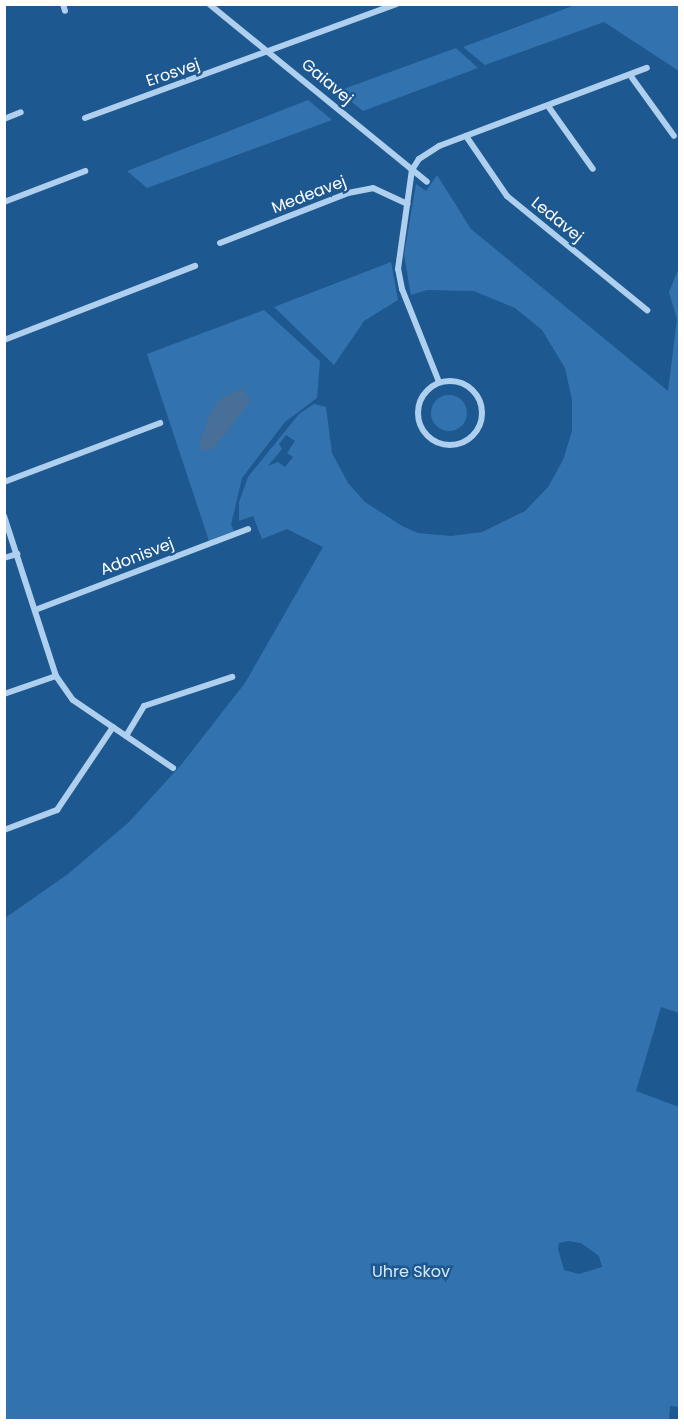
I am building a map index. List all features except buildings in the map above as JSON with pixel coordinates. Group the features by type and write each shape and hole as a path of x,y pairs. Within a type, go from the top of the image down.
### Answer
{"street":[{"name":"Gaiavej","path":"209,4 427,182"},
{"name":"Erosvej","path":"85,118 270,53 397,4"},
{"path":"439,382 402,289 399,269 412,170 419,159 439,146 647,68"},
{"path":"630,75 674,136"},
{"path":"548,106 593,169"},
{"path":"4,119 21,112"},
{"name":"Ledavej","path":"466,136 507,196 647,310"},
{"path":"4,202 85,171"},
{"name":"Medeavej","path":"220,243 348,193 373,188 408,204"},
{"path":"4,340 195,266"},
{"path":"454,381 468,386 478,397 482,411 479,426 470,438 457,445 435,441 419,426 420,399 439,382 454,381"},
{"path":"4,482 160,423"},
{"path":"4,516 56,676 73,700 173,768"},
{"name":"Adonisvej","path":"35,610 249,529"},
{"path":"4,558 17,554"},
{"path":"4,694 56,676"},
{"path":"126,736 144,705 232,676"},
{"path":"4,830 57,810 113,727"}],"green space":[{"path":"575,5 679,5 679,71 604,22 485,65 463,47"},
{"path":"456,48 478,68 363,111 338,91"},
{"path":"308,100 332,120 147,188 127,171"},
{"name":"Uhre Skov","path":"437,175 471,229 668,391 677,319 669,292 679,268 679,1013 661,1007 636,1091 679,1107 679,1407 670,1406 669,1420 5,1420 5,918 68,874 129,822 181,765 245,683 323,547 287,529 262,539 253,516 239,521 239,502 248,477 299,414 314,404 326,407 332,453 348,483 365,502 402,526 418,533 451,536 482,532 525,511 548,487 563,460 572,431 572,400 565,368 542,330 515,308 474,291 427,290 411,295 404,255 416,184 426,191","holes":["286,435 295,441 287,453 293,457 285,467 278,462 268,466 282,449 279,444","568,1241 581,1243 599,1256 602,1267 579,1274 564,1270 558,1249 559,1243"]},
{"path":"391,262 398,300 364,321 334,365 274,307"},
{"path":"264,310 320,361 317,398 285,422 242,478 231,525 234,531 209,541 147,354"},
{"path":"449,395 462,400 467,413 462,426 449,431 436,426 431,413 436,400"}],"shaded area":[{"path":"242,388 251,401 214,448 204,451 200,447 201,438 209,416 219,399"}]}
